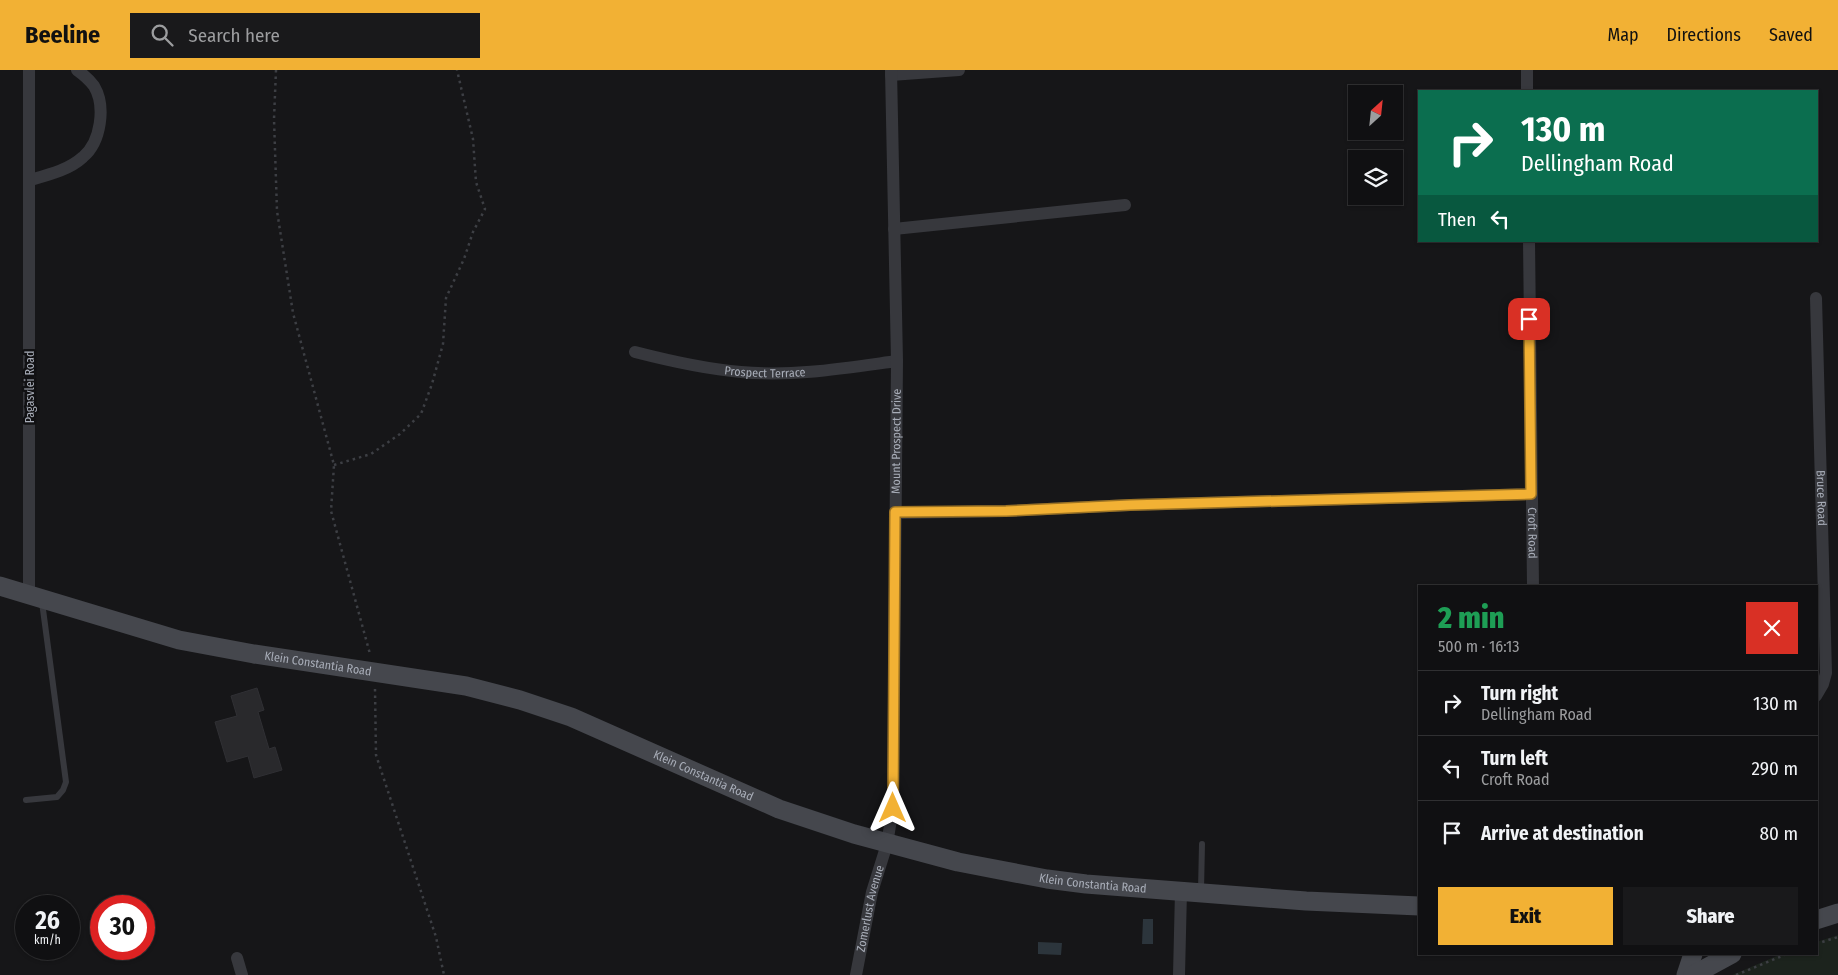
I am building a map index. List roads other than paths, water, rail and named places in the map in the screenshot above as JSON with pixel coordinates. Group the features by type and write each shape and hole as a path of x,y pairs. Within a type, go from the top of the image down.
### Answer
{"street":[{"name":"Pagasvlei Road","path":"29,70 35,596"},
{"path":"30,180 60,171 82,158 88,152 97,135 100,122 99,102 94,87 86,76 77,70"},
{"path":"891,72 959,70"},
{"path":"1527,70 1527,90"},
{"name":"Mount Prospect Drive","path":"887,844 893,808 898,361 891,72"},
{"path":"894,229 1125,205"},
{"name":"Croft Road","path":"1529,242 1533,585"},
{"name":"Bruce Road","path":"1816,298 1826,673 1818,693"},
{"name":"Prospect Terrace","path":"636,352 707,369 743,373 844,368 898,361"},
{"path":"895,512 1006,511 1130,505 1531,494"},
{"name":"Klein Constantia Road","path":"0,586 180,640 254,654 466,686 533,704 570,717 772,806 887,844 958,862 1047,879 1086,884 1306,901 1418,906"},
{"name":"Zomerlust Avenue","path":"856,975 872,892 887,844"},
{"path":"1179,975 1181,891"},
{"path":"1818,919 1838,912"},
{"path":"1686,975 1693,955"},
{"path":"1693,975 1722,956"},
{"path":"237,958 242,975"}],"lane":[{"path":"26,800 57,797 64,790 66,782 35,596"},
{"path":"1201,893 1202,844"}]}
